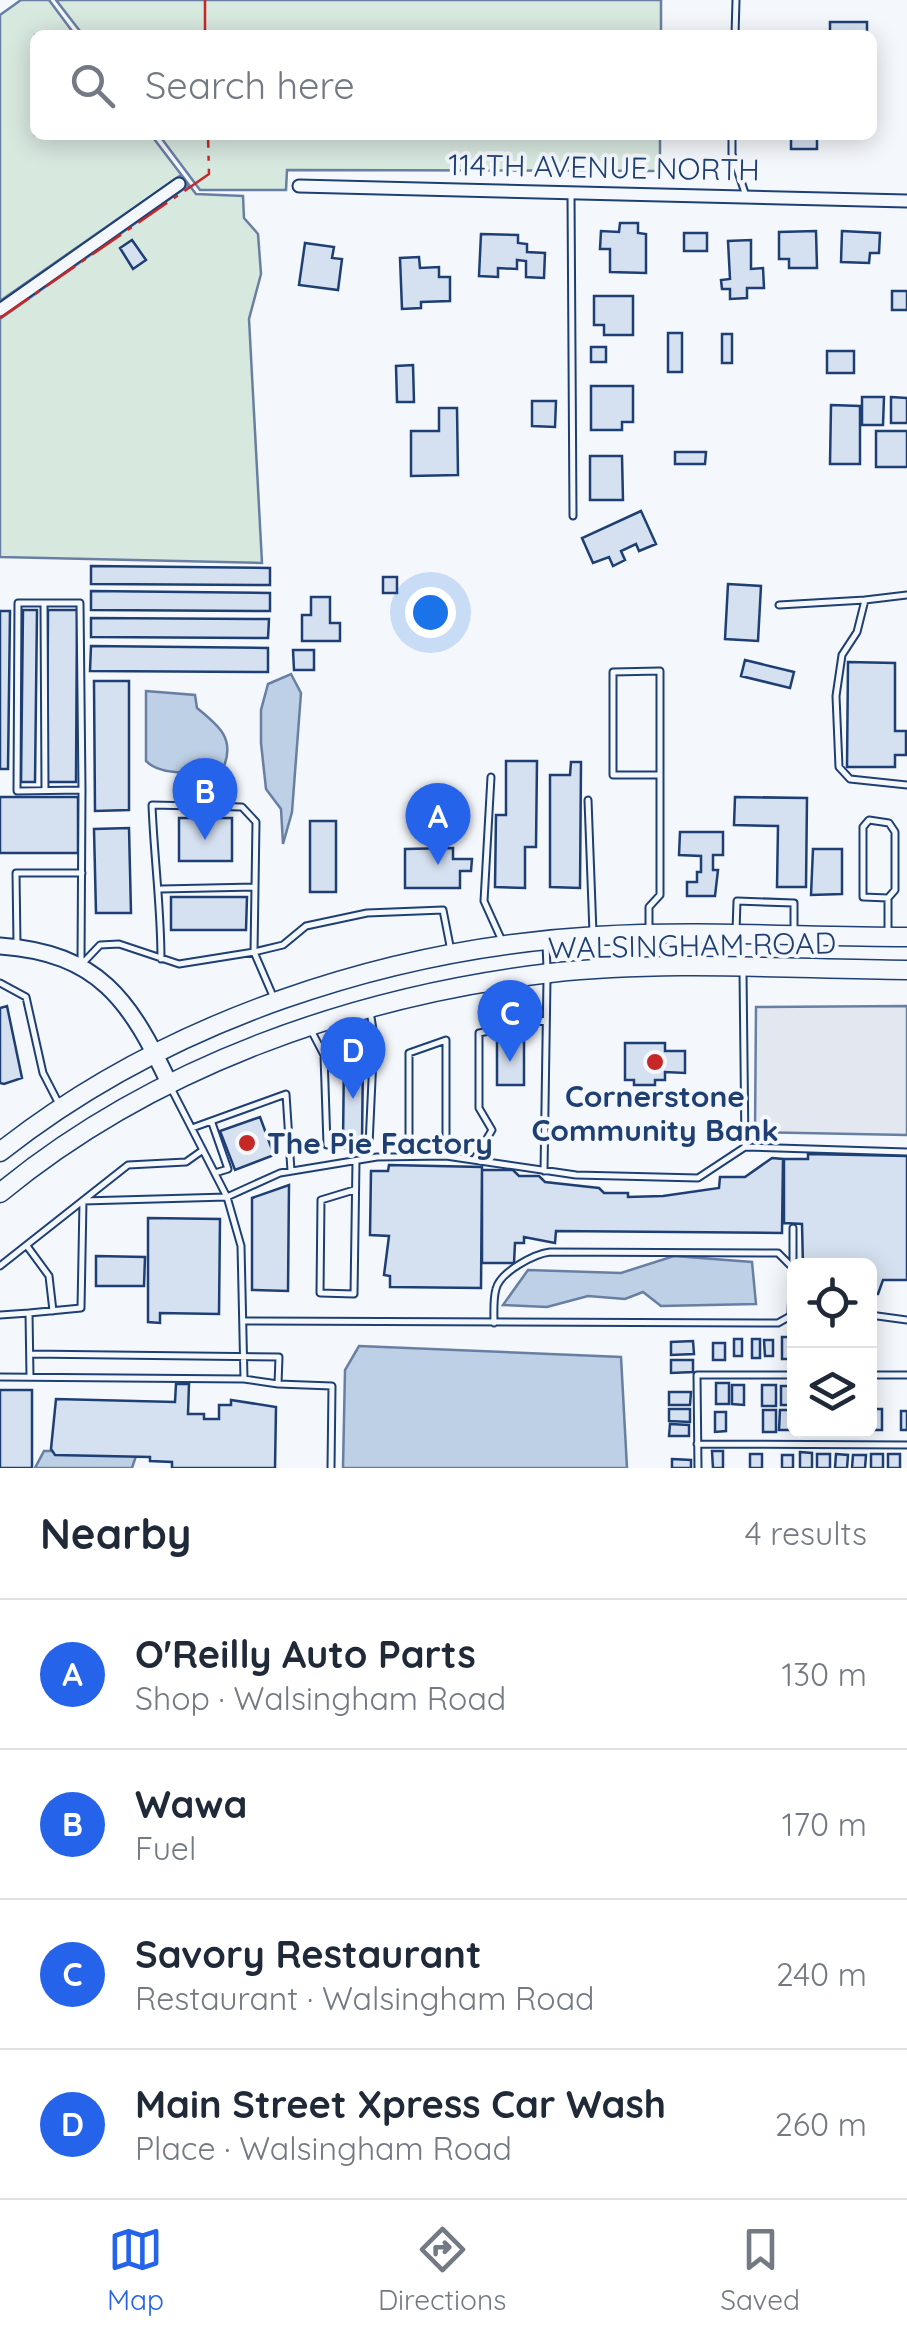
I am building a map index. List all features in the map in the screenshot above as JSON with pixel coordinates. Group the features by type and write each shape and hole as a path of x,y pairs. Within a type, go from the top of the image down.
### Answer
{"main road":[{"name":"WALSINGHAM ROAD","path":"0,1152 62,1108 155,1054 334,983 451,954 593,936 898,937"},
{"name":"WALSINGHAM ROAD","path":"0,1192 92,1128 170,1084 310,1027 427,993 547,974 907,970"}],"street":[{"path":"0,310 179,184"},
{"name":"114TH AVENUE NORTH","path":"299,186 907,200"},
{"path":"8,947 44,950 81,965 121,998 170,1084"}],"lane":[{"path":"735,30 736,0"},
{"path":"732,140 732,154 746,196"},
{"path":"572,190 573,516"},
{"path":"778,605 907,596"},
{"path":"865,600 857,632 842,656 836,696 839,767 850,779 907,784"},
{"path":"81,965 82,790 80,603 18,603 17,791 82,790"},
{"path":"44,603 45,790"},
{"path":"649,935 650,907 660,895 660,671 612,672 613,774 658,774"},
{"path":"492,778 484,901 504,946"},
{"path":"588,800 593,936"},
{"path":"161,959 161,889 154,868 152,805 242,807 256,822 254,952 276,1004"},
{"path":"869,820 881,820 895,832 895,890 888,898 863,897 863,827 869,820"},
{"path":"8,947 16,873 82,873"},
{"path":"161,889 256,887"},
{"path":"888,898 898,937"},
{"path":"736,936 736,901 794,902 794,936"},
{"path":"81,965 100,945 118,944 179,964 283,945 306,926 367,912 431,908 443,910 451,954"},
{"path":"544,1171 546,940"},
{"path":"743,969 745,1148"},
{"path":"0,983 26,998 42,1073 62,1108"},
{"path":"310,1027 324,1055 327,1145 369,1145 374,1036 369,1008"},
{"path":"474,1160 492,1130 479,1108 478,1033 546,1020"},
{"path":"409,1156 409,1052 446,1040 446,1156"},
{"path":"170,1084 227,1197 241,1246 244,1378"},
{"path":"192,1128 286,1094 291,1172"},
{"path":"211,1122 228,1169 215,1173"},
{"path":"336,1145 338,1164"},
{"path":"83,1201 227,1197 291,1172 409,1156 446,1156 544,1171 698,1178 745,1148 907,1152"},
{"path":"0,1266 128,1166 186,1162 203,1150"},
{"path":"354,1190 321,1200 320,1293 354,1294 356,1161"},
{"path":"0,1314 81,1308 83,1201"},
{"path":"793,1228 793,1258"},
{"path":"26,1245 48,1276 53,1311"},
{"path":"494,1323 495,1290 500,1279 538,1254 778,1253 787,1262"},
{"path":"29,1314 30,1378"},
{"path":"877,1315 907,1320"},
{"path":"243,1321 778,1323 787,1318"},
{"path":"30,1354 279,1356 278,1384"},
{"path":"698,1468 697,1375 787,1375"},
{"path":"877,1375 907,1375"},
{"path":"0,1378 244,1378 332,1386 331,1468"},
{"path":"697,1444 907,1445"}],"shaded area":[{"path":"21,0 49,0 71,30 30,30 30,140 155,140 196,194 243,196 244,218 258,234 261,274 249,319 262,563 0,557 0,319 188,186 181,175 0,301 0,15"},
{"path":"56,0 661,0 661,30 79,30"},
{"path":"163,140 660,140 660,171 287,170 286,190 200,190"},
{"path":"907,1006 907,1135 755,1132 756,1007"}],"water":[{"path":"291,674 301,693 292,812 283,844 281,809 266,789 261,710 268,684"},
{"path":"146,691 195,695 197,708 218,726 226,740 224,766 183,773 162,770 146,761"},
{"path":"674,1256 752,1262 756,1304 661,1306 643,1292 625,1299 588,1296 547,1307 503,1305 528,1270 621,1273"},
{"path":"359,1346 621,1357 627,1468 343,1468 345,1370"},
{"path":"138,1450 132,1468 35,1468 44,1451"}],"building":[{"path":"830,22 867,22 867,30 830,30"},
{"path":"791,140 817,140 817,149 791,149"},
{"path":"620,223 638,223 638,233 646,234 646,273 610,272 610,249 600,249 601,231 619,232"},
{"path":"816,231 817,268 789,268 789,259 779,259 779,232"},
{"path":"842,231 880,233 879,253 870,253 869,263 841,262"},
{"path":"684,233 707,233 707,251 684,251"},
{"path":"481,234 518,235 518,243 527,244 527,252 545,253 544,278 526,277 526,261 517,260 517,269 498,268 498,277 479,276"},
{"path":"132,240 146,260 133,269 120,248"},
{"path":"751,240 751,269 763,268 764,288 747,288 747,298 730,299 730,289 722,289 721,280 730,279 728,241"},
{"path":"305,243 334,247 332,258 342,259 338,290 299,285"},
{"path":"419,257 420,268 439,267 439,277 450,277 450,301 421,302 421,308 402,309 400,258"},
{"path":"892,291 907,291 907,310 892,310"},
{"path":"594,296 633,296 633,335 604,335 604,325 594,325"},
{"path":"668,333 682,333 682,372 668,372"},
{"path":"722,334 732,334 732,363 722,363"},
{"path":"591,347 606,347 606,362 591,362"},
{"path":"827,351 854,351 854,373 827,373"},
{"path":"413,365 414,402 397,402 396,366"},
{"path":"591,386 633,386 633,422 622,422 622,430 591,430"},
{"path":"862,397 884,397 883,425 862,425"},
{"path":"891,397 907,398 907,423 891,423"},
{"path":"532,401 556,401 555,427 532,426"},
{"path":"831,405 860,406 860,464 830,464"},
{"path":"439,408 457,408 458,475 411,476 411,431 439,431"},
{"path":"876,431 907,431 907,467 876,467"},
{"path":"675,452 706,452 705,464 675,464"},
{"path":"590,456 622,456 623,500 590,500"},
{"path":"641,511 656,544 639,551 636,544 621,551 625,560 613,566 609,557 593,563 582,538"},
{"path":"91,566 270,568 270,585 91,584"},
{"path":"383,577 397,577 397,593 383,593"},
{"path":"728,584 761,586 758,641 725,639"},
{"path":"91,591 270,593 270,611 91,610"},
{"path":"311,597 330,597 330,623 340,623 340,641 302,641 302,615 311,615"},
{"path":"23,610 37,610 35,782 21,782"},
{"path":"48,610 77,610 76,782 47,782"},
{"path":"0,611 10,611 8,769 0,769"},
{"path":"91,618 269,619 268,638 91,637"},
{"path":"91,646 268,648 268,672 90,671"},
{"path":"293,650 314,650 314,670 294,670"},
{"path":"745,660 794,672 790,688 741,676"},
{"path":"848,662 895,663 895,731 906,731 906,755 895,755 895,767 847,767"},
{"path":"94,681 129,681 129,810 95,811"},
{"path":"506,761 537,761 536,847 525,847 525,888 495,887 496,815 506,815"},
{"path":"571,762 581,762 580,888 550,887 550,775 570,775"},
{"path":"0,797 78,797 78,853 0,853"},
{"path":"735,797 807,798 806,887 777,887 778,826 734,825"},
{"path":"179,818 232,818 232,861 179,861"},
{"path":"310,821 336,821 336,892 310,892"},
{"path":"129,828 131,913 96,913 94,829"},
{"path":"680,832 723,832 723,855 713,855 713,870 718,870 715,896 687,896 687,882 697,882 697,872 701,872 701,856 679,855"},
{"path":"453,848 453,859 472,859 471,871 460,871 460,888 405,888 405,849"},
{"path":"813,849 842,849 842,894 811,895"},
{"path":"171,897 247,897 246,930 171,930"},
{"path":"7,1006 22,1078 4,1084 0,1083 0,1008"},
{"path":"497,1038 524,1038 524,1085 497,1085"},
{"name":"Cornerstone Community Bank","path":"625,1043 665,1043 665,1051 685,1051 685,1073 665,1072 665,1080 655,1080 655,1085 634,1085 634,1080 625,1080"},
{"path":"344,1056 363,1056 362,1143 343,1142"},
{"name":"The Pie Factory","path":"260,1117 274,1155 235,1170 220,1131"},
{"path":"808,1154 907,1156 907,1280 883,1280 877,1294 877,1258 803,1258 802,1224 784,1223 784,1159 808,1159"},
{"path":"772,1158 783,1159 782,1233 556,1231 555,1243 524,1237 524,1243 515,1243 514,1263 482,1263 482,1170 513,1170 519,1176 599,1188 604,1193 628,1193 628,1197 663,1196 719,1188 720,1177 745,1177"},
{"path":"389,1165 482,1167 481,1288 390,1287 390,1276 384,1275 389,1236 370,1235 371,1171 388,1171"},
{"path":"289,1185 288,1291 252,1290 252,1198"},
{"path":"148,1218 220,1219 219,1314 160,1313 160,1323 148,1322"},
{"path":"96,1256 145,1257 144,1286 96,1286"},
{"path":"782,1337 787,1337 787,1359 782,1359"},
{"path":"734,1339 742,1339 742,1356 734,1356"},
{"path":"752,1339 760,1339 760,1358 752,1358"},
{"path":"764,1340 773,1340 773,1356 765,1356"},
{"path":"693,1341 694,1354 671,1355 671,1342"},
{"path":"713,1343 725,1343 725,1360 713,1360"},
{"path":"671,1360 693,1360 693,1372 671,1373"},
{"path":"716,1383 729,1383 729,1404 716,1404"},
{"path":"176,1384 189,1384 188,1414 204,1414 204,1419 219,1419 219,1405 231,1405 231,1400 276,1407 275,1468 172,1468 172,1462 150,1461 150,1457 55,1455 51,1449 56,1399 175,1402"},
{"path":"732,1385 744,1385 744,1405 732,1404"},
{"path":"762,1385 776,1385 776,1406 762,1406"},
{"path":"781,1386 787,1386 787,1405 781,1405"},
{"path":"0,1390 32,1390 32,1468 0,1468"},
{"path":"669,1392 691,1392 690,1405 669,1405"},
{"path":"669,1409 690,1409 690,1422 669,1421"},
{"path":"877,1409 882,1409 882,1430 877,1430"},
{"path":"763,1410 776,1410 776,1432 763,1432"},
{"path":"780,1410 787,1410 787,1430 779,1430"},
{"path":"901,1411 907,1411 907,1430 901,1430"},
{"path":"715,1412 726,1412 726,1431 715,1432"},
{"path":"670,1424 689,1425 689,1436 669,1436"},
{"path":"712,1451 723,1451 723,1468 713,1468"},
{"path":"800,1452 812,1453 812,1468 800,1468"},
{"path":"750,1454 762,1454 762,1468 750,1468"},
{"path":"817,1454 830,1454 830,1468 817,1468"},
{"path":"836,1454 848,1455 847,1468 835,1468"},
{"path":"871,1454 883,1454 883,1468 871,1468"},
{"path":"888,1454 900,1454 900,1468 888,1468"},
{"path":"782,1455 793,1455 793,1468 782,1468"},
{"path":"853,1455 866,1455 865,1468 852,1468"},
{"path":"672,1459 691,1460 691,1468 672,1468"}],"power":[{"path":"205,0 205,30"},
{"path":"0,318 209,174 208,140"}],"place":[{"name":"Wawa","path":"205,840"},
{"name":"O'Reilly Auto Parts","path":"438,865"},
{"name":"Savory Restaurant","path":"510,1062"},
{"name":"Cornerstone Community Bank","path":"655,1062"},
{"name":"Main Street Xpress Car Wash","path":"353,1099"},
{"name":"The Pie Factory","path":"247,1143"}]}
